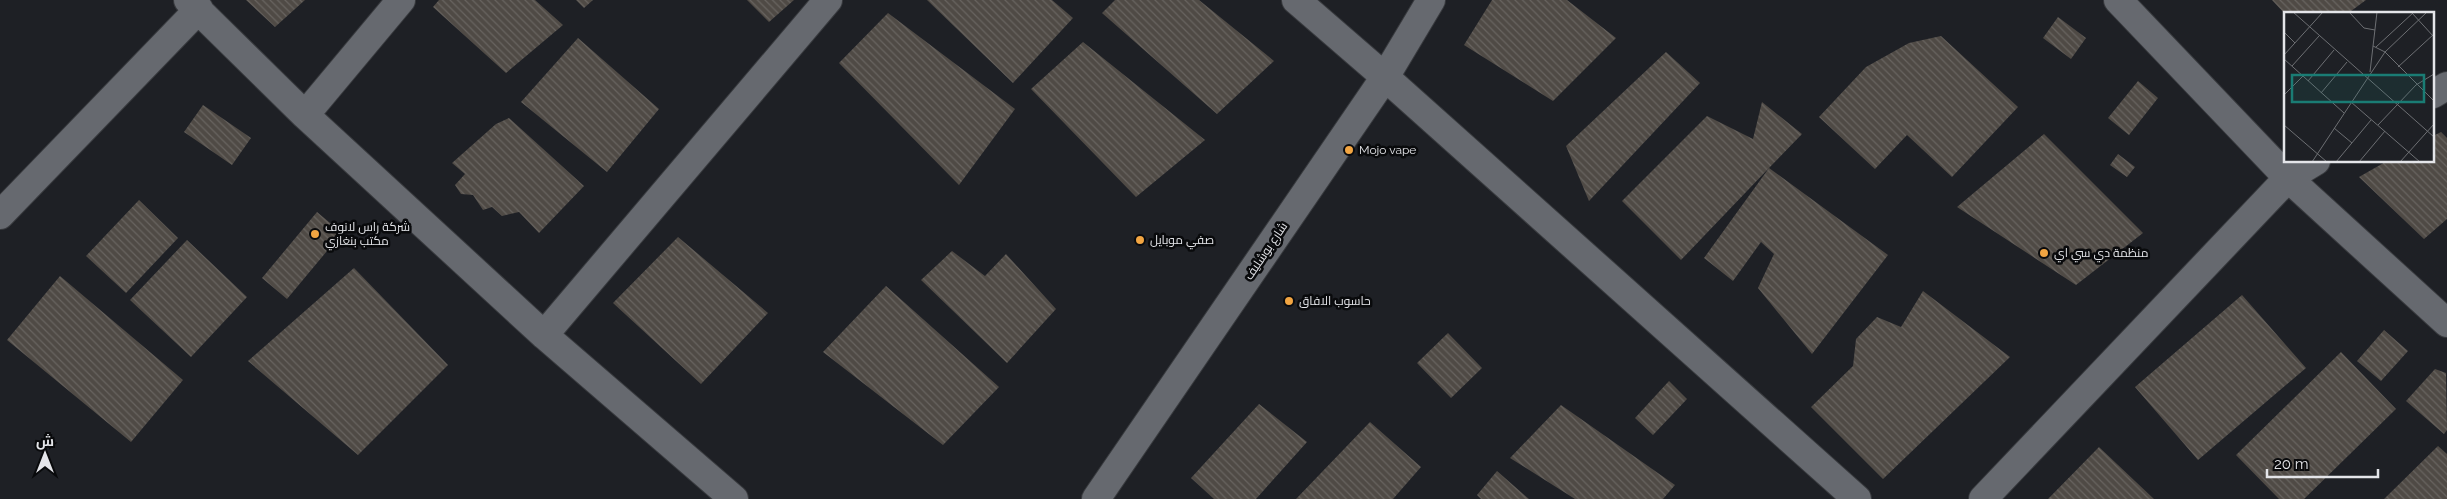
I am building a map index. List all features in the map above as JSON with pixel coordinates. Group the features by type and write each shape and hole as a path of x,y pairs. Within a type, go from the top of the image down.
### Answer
{"street":[{"path":"305,115 401,0"},
{"path":"544,335 828,0"},
{"path":"1296,0 1385,77 1857,499"},
{"name":"شارع بوشليف","path":"1101,497 1385,77 1431,0"},
{"path":"2118,0 2288,178 2447,323"},
{"path":"0,215 194,5 305,115 544,335 734,499"},
{"path":"2434,93 2447,86"},
{"path":"1984,499 2288,178 2314,162"}],"building":[{"path":"246,0 305,0 275,27"},
{"path":"439,0 535,0 563,25 506,73 433,7"},
{"path":"576,0 593,0 584,8"},
{"path":"747,0 794,0 769,22"},
{"path":"927,0 1052,0 1073,18 1013,83"},
{"path":"1115,0 1199,0 1274,61 1217,114 1102,13"},
{"path":"1492,0 1567,0 1616,38 1553,101 1464,45"},
{"path":"2272,0 2366,0 2350,12 2284,13"},
{"path":"888,13 1015,109 959,185 839,63"},
{"path":"2058,17 2086,38 2071,59 2043,38"},
{"path":"1941,36 2018,107 1952,177 1907,135 1875,169 1819,117 1866,67 1909,43"},
{"path":"578,38 659,109 607,172 521,102"},
{"path":"1083,42 1205,140 1136,197 1031,89"},
{"path":"1666,52 1700,83 1589,201 1566,146"},
{"path":"2138,81 2158,98 2129,135 2108,118"},
{"path":"1762,102 1802,134 1681,260 1622,201 1707,116 1753,139"},
{"path":"203,105 251,138 232,165 184,132"},
{"path":"509,118 584,186 539,233 519,212 502,216 492,207 483,210 473,195 461,194 455,185 465,174 452,163 496,124"},
{"path":"2441,132 2447,138 2447,219 2424,239 2359,177 2385,162 2434,162 2434,136"},
{"path":"2044,134 2143,233 2076,285 1957,207"},
{"path":"2118,154 2135,167 2127,177 2110,165"},
{"path":"1769,168 1888,255 1812,354 1758,288 1774,254 1761,242 1733,281 1704,258"},
{"path":"139,200 178,238 126,293 86,256"},
{"path":"317,212 342,233 287,299 262,278"},
{"path":"678,237 768,313 701,384 613,303"},
{"path":"187,240 247,297 191,357 130,300"},
{"path":"952,251 985,276 1006,254 1056,309 1007,363 921,280"},
{"path":"354,268 448,365 358,455 248,361"},
{"path":"60,276 183,380 131,442 7,340"},
{"path":"886,286 999,387 943,445 823,352"},
{"path":"1923,291 2010,357 1883,479 1811,407 1853,366 1856,339 1877,317 1901,327"},
{"path":"2242,295 2306,368 2198,460 2135,387"},
{"path":"2384,330 2408,351 2381,381 2357,361"},
{"path":"1448,333 1482,368 1451,398 1417,363"},
{"path":"2341,352 2396,409 2304,499 2279,499 2236,455"},
{"path":"2435,369 2446,373 2447,430 2444,434 2406,401"},
{"path":"1669,381 1687,399 1653,435 1635,418"},
{"path":"1259,404 1307,442 1256,499 1214,499 1191,478"},
{"path":"1561,405 1675,485 1663,499 1575,499 1510,458"},
{"path":"1370,422 1421,467 1393,499 1296,499"},
{"path":"2438,446 2447,454 2447,499 2384,499"},
{"path":"2099,447 2154,499 2048,499"},
{"path":"1497,471 1529,499 1481,499 1477,495"}],"place":[{"name":"Mojo vape","path":"1349,150"},
{"name":"شركة راس لانوف مكتب بنغازي","path":"315,234"},
{"name":"صفي موبايل","path":"1140,240"},
{"name":"منظمة دي سي اي","path":"2044,253"},
{"name":"حاسوب الافاق","path":"1289,301"}]}
